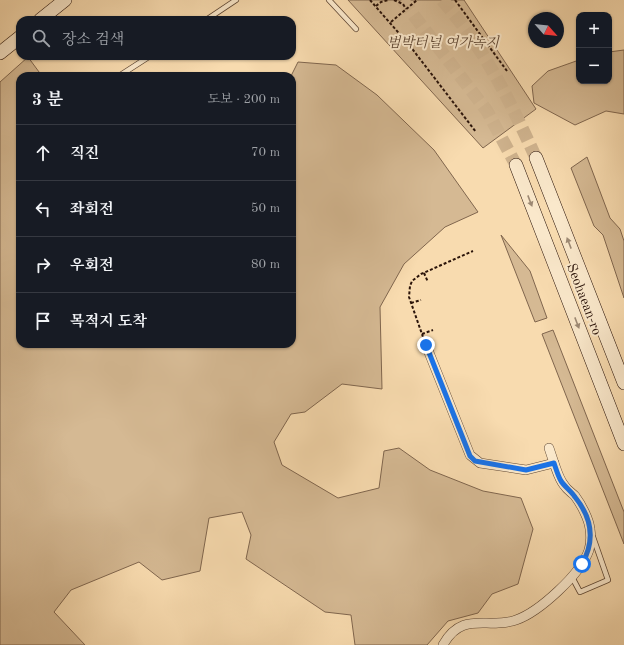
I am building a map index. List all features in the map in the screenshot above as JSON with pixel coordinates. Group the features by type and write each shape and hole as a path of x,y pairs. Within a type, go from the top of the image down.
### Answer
{"main road":[{"path":"45,16 65,0"},
{"path":"0,53 16,40"},
{"name":"Seohaean-ro","path":"536,158 624,383"},
{"name":"Seohaean-ro","path":"516,165 624,444"}],"street":[{"path":"426,345 470,456 475,461 526,470 554,463"},
{"path":"443,645 454,631 463,625 474,622 504,622 524,617 541,606 572,577 589,551 591,541 590,528 580,503 560,480 549,448"}],"lane":[{"path":"212,16 236,0"},
{"path":"329,0 356,29"},
{"path":"125,72 144,60"},
{"path":"572,577 580,592 608,580 590,528"}],"path":[{"path":"370,0 391,22 476,132"},
{"path":"376,6 387,0"},
{"path":"394,0 403,4 406,9"},
{"path":"391,22 417,0"},
{"path":"455,0 507,71"},
{"path":"426,345 409,297 412,281 424,272 473,251"},
{"path":"424,272 428,282"},
{"path":"411,303 421,300"},
{"path":"422,334 433,330"}],"green space":[{"name":"범박터널 여가녹지","path":"348,0 464,0 536,109 483,148"},
{"path":"624,50 624,114 606,111 575,125 534,103 532,86 548,71 576,61 576,84 612,84 612,52"},
{"path":"25,60 30,60 39,72 16,72 16,348 296,348 296,72 293,72 298,62 336,65 377,95 434,150 478,212 445,227 404,264 380,307 382,389 342,384 305,412 291,414 274,442 282,465 338,498 379,488 384,451 399,448 430,470 483,491 521,498 533,529 518,584 492,594 478,613 448,621 427,645 355,645 351,615 325,612 246,559 251,535 242,512 209,518 200,571 162,580 139,562 71,590 54,612 85,645 0,645 0,82"},
{"path":"587,157 610,218 620,229 624,241 624,298 603,235 594,226 571,168"},
{"path":"501,235 530,271 547,318 535,322"},
{"path":"553,330 624,512 624,544 542,334"}],"tunnel":[{"path":"402,0 487,111 516,165"},
{"path":"442,0 484,56 506,95 536,158"}],"route":[{"path":"426,345 470,456 475,461 526,470 535,469 554,463 560,480 580,503 590,528 591,541 589,551 582,564"}]}
